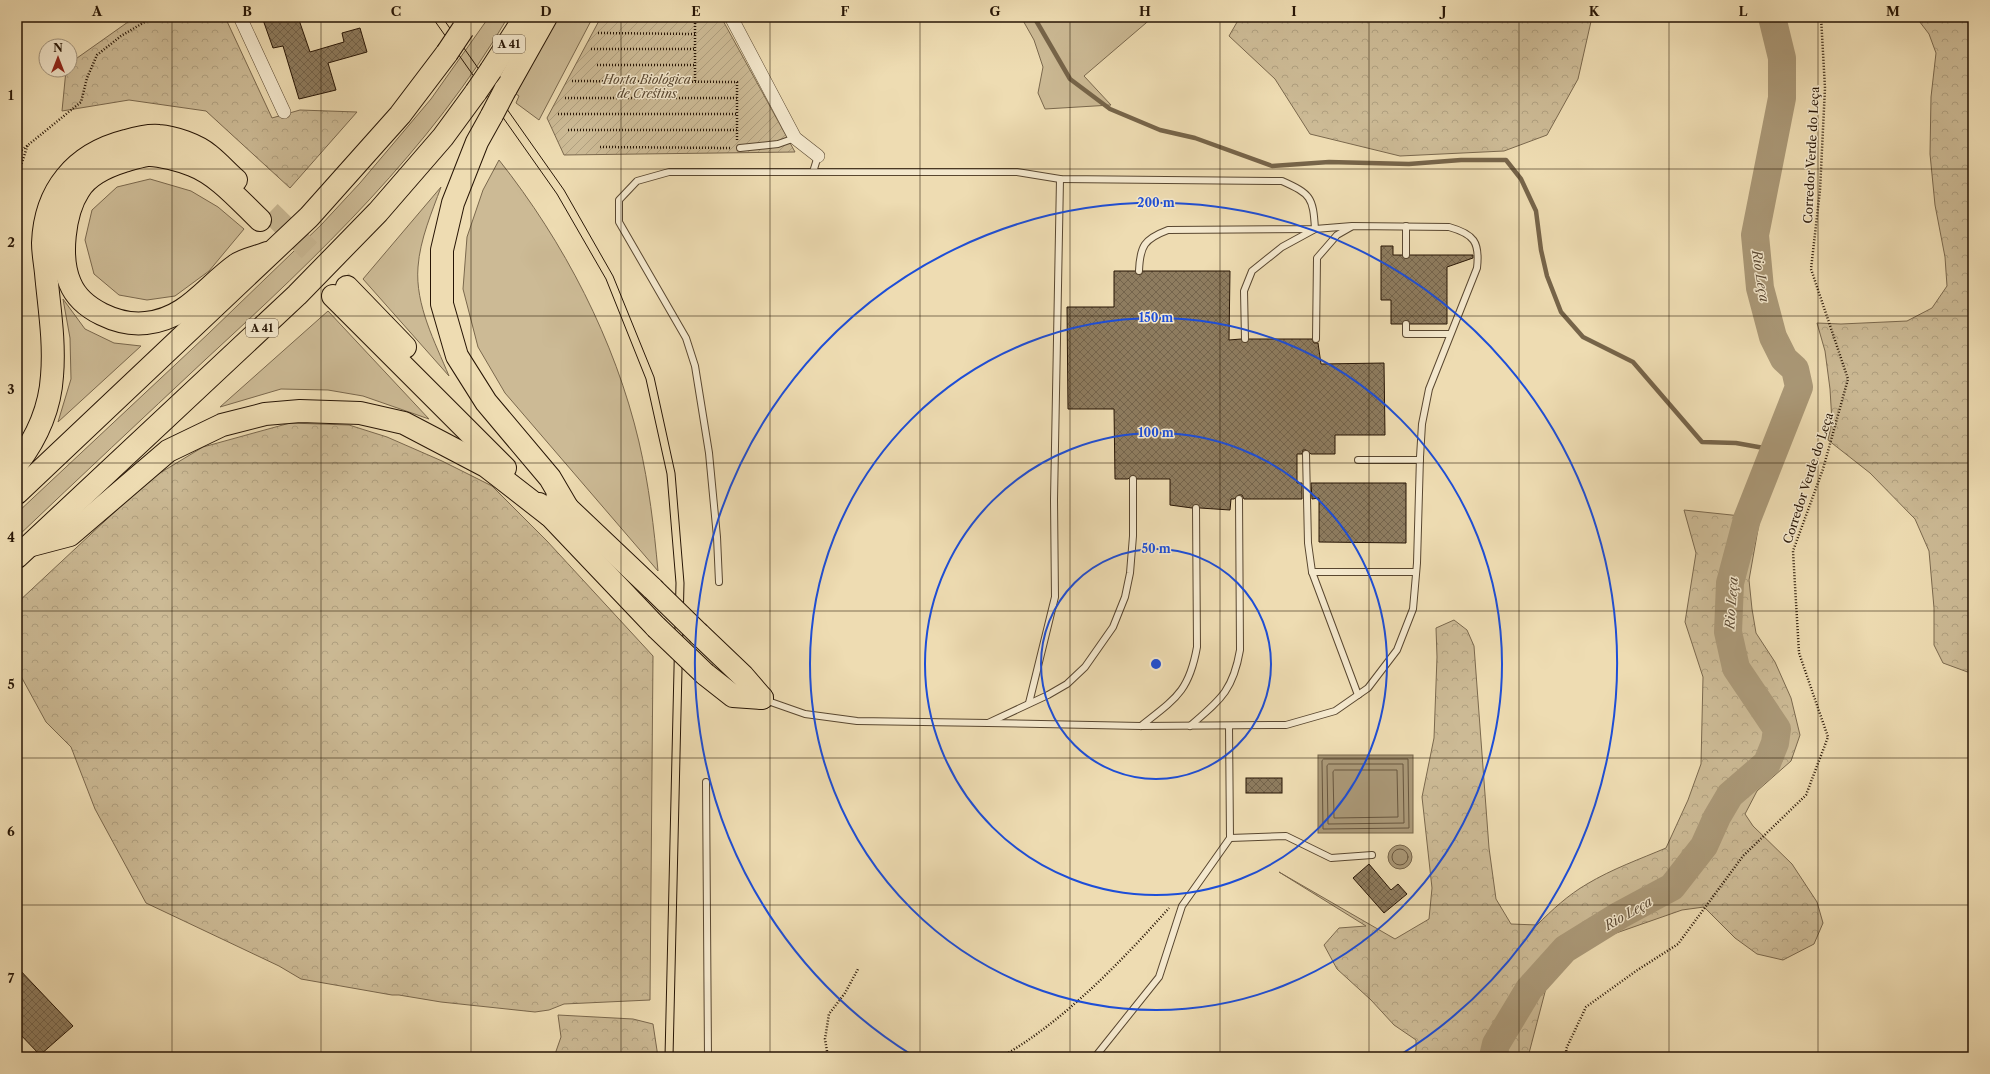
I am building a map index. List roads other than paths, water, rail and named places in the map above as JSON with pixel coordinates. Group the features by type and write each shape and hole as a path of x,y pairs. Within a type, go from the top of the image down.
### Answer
{"highway":[{"name":"A 41","path":"23,552 297,295 378,212 443,137 476,92 525,17"},
{"path":"546,17 477,142 453,203 442,250 442,304 457,356 486,402 550,478 558,511"},
{"path":"17,493 274,251 323,202 374,147 405,109 467,23"},
{"path":"17,464 35,436 47,408 50,391 53,338 43,243 46,216 53,196 66,176 86,158 113,144 138,138 159,136 184,142 208,154 265,216 216,179 192,164 148,155 108,166 92,177 79,189 70,212 64,236 64,257 70,283 82,300 97,311 128,323 146,323 166,318 191,305 237,264 274,251"},
{"path":"340,292 484,428 558,511 656,627 705,674 733,696 762,698"},
{"path":"23,552 70,535 168,451 222,425 265,414 300,411 360,413 404,423 486,466 558,511 653,589 743,676 762,698"}],"street":[{"path":"240,17 284,112"},
{"path":"731,17 796,138 818,156"}],"lane":[{"path":"739,148 778,144 796,138"},
{"path":"813,172 818,156"},
{"path":"720,582 709,453 694,366 686,338 619,222 619,200 637,181 669,172 1017,172 1060,179 1282,181 1304,191 1313,206 1315,229"},
{"path":"1029,703 1055,596 1054,493 1060,179"},
{"path":"1316,339 1316,258 1337,235 1352,226"},
{"path":"762,698 805,714 857,721 1229,726 1286,725 1335,711 1368,688 1397,650 1413,609 1422,424 1429,389 1478,268 1479,253 1473,238 1464,231 1449,226 1352,226 1315,229 1168,230 1157,234 1146,243 1140,252 1139,271"},
{"path":"1406,226 1406,255"},
{"path":"1245,339 1244,291 1252,271 1282,247 1315,229"},
{"path":"1406,324 1406,334 1450,334"},
{"path":"1306,454 1308,543 1312,572 1358,695"},
{"path":"1358,460 1420,460"},
{"path":"988,723 1029,703 1048,696 1067,684 1085,666 1113,626 1125,597 1130,574 1134,536 1133,479"},
{"path":"1190,726 1222,698 1237,671 1240,650 1239,499"},
{"path":"1141,726 1179,694 1187,683 1194,665 1197,647 1196,508"},
{"path":"1312,572 1416,572"},
{"path":"1095,1057 1159,977 1182,906 1230,838 1229,726"},
{"path":"706,782 708,1057"},
{"path":"1230,838 1286,836 1331,858 1372,855"}],"water":[{"path":"1318,755 1413,755 1413,833 1318,833"},
{"path":"1400,845 1409,848 1412,857 1409,866 1400,869 1391,866 1388,857 1391,848"}],"waterway":[{"path":"1034,17 1070,79 1110,109 1160,130 1195,138 1272,166 1329,162 1409,164 1461,160 1506,160 1521,179 1536,211 1541,250 1547,276 1561,312 1583,337 1633,362 1702,442 1736,443 1775,450"},
{"name":"Rio Leça","path":"1493,1057 1496,1044 1529,989 1565,949 1620,915 1672,887 1704,846 1717,817 1730,795 1767,763 1775,743 1777,729 1736,668 1728,632 1730,583 1747,519 1799,387 1795,369 1784,359 1773,337 1760,288 1755,235 1782,98 1782,58 1772,17"}],"tunnel":[{"path":"270,212 347,287"}],"tram line":[{"path":"432,17 557,194 606,279 646,379 667,474 676,583 665,1057"},
{"path":"442,17 564,190 613,276 654,377 675,473 684,583 673,1057"}],"park label":[{"name":"Horta Biológica de Crestins","path":"647,86"}]}
